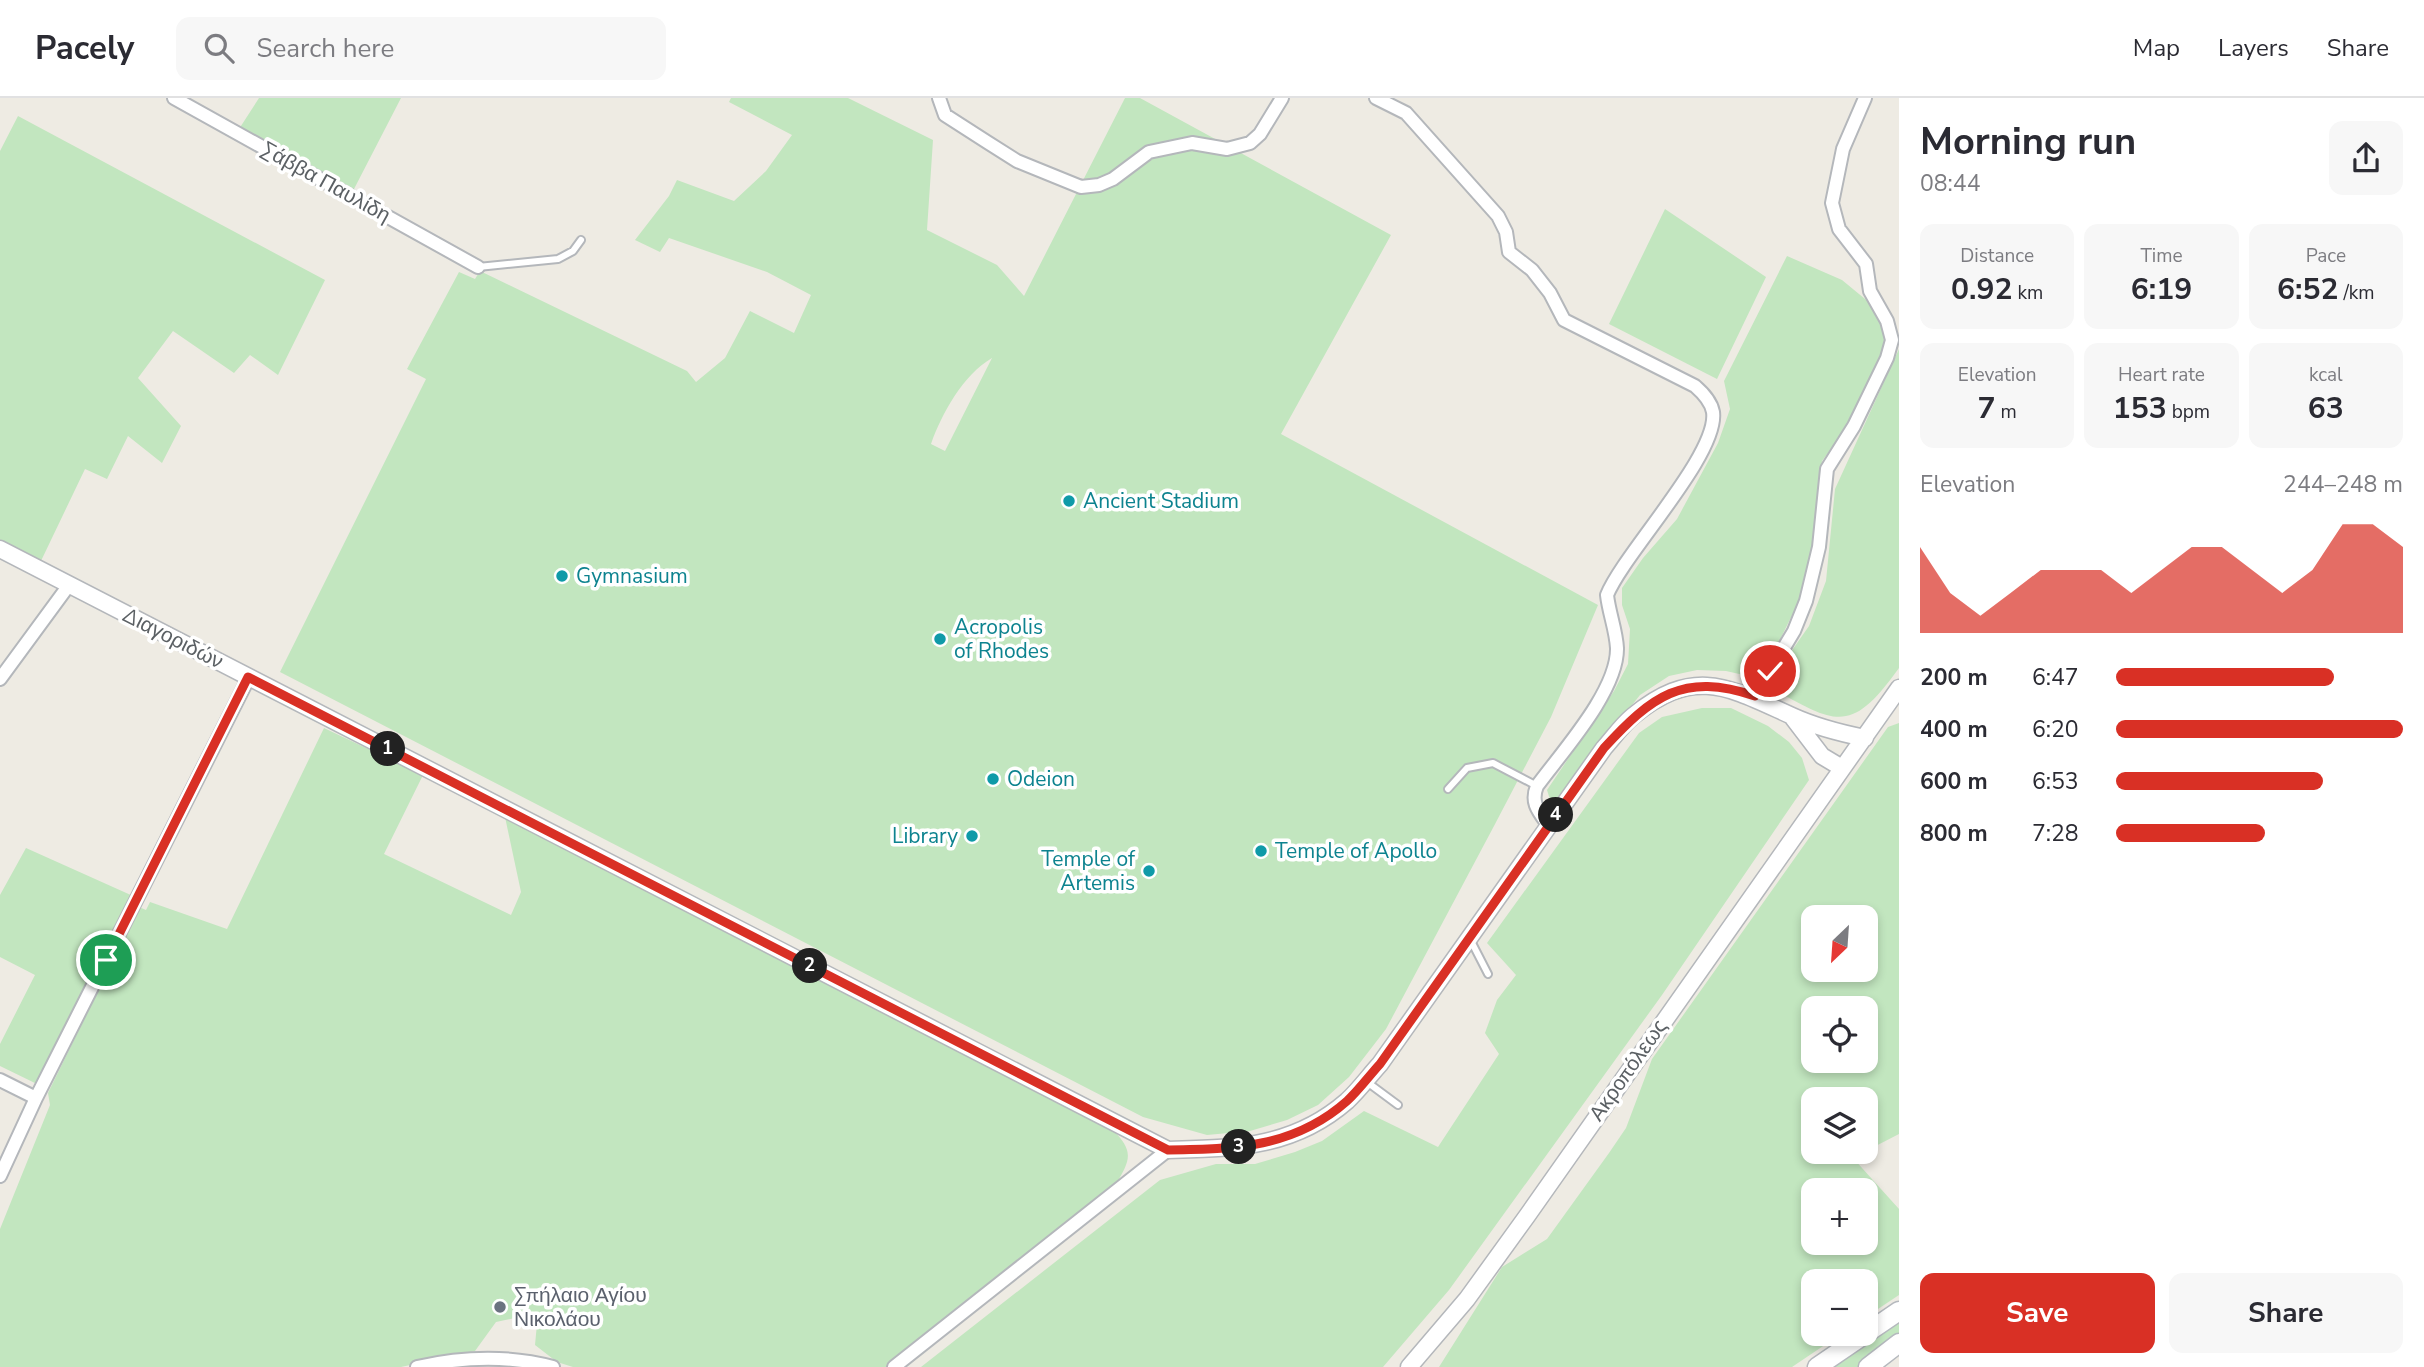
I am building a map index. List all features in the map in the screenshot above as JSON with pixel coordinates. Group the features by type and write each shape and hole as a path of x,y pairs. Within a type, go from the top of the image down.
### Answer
{"main road":[{"path":"1816,1367 1899,1311"},
{"path":"1868,1367 1899,1343"}],"street":[{"name":"Σάββα Παυλίδη","path":"174,98 478,267"},
{"path":"939,98 945,115 1017,161 1081,187 1113,178 1149,152 1192,143 1227,149 1250,143 1259,134 1282,98"},
{"path":"1376,98 1406,113 1498,216 1506,232 1509,252 1532,270 1550,293 1564,320 1695,386 1707,398 1713,413 1708,438 1665,512 1626,564 1607,595 1617,650 1612,673 1597,704 1537,786 1533,797 1535,806 1549,826"},
{"path":"1755,696 1794,631 1806,601 1819,547 1828,469 1854,426 1887,358 1892,340 1887,321 1870,291 1866,264 1839,229 1832,203 1843,149 1865,98"},
{"name":"Διαγοριδών","path":"0,549 1168,1150"},
{"path":"0,679 69,585"},
{"path":"0,1176 36,1098 248,677"},
{"path":"894,1367 1168,1150 1237,1147 1277,1141 1325,1116 1348,1100 1470,939 1604,748 1630,718 1661,696 1702,686 1727,687 1755,696 1791,716 1823,728 1865,738"},
{"name":"Ακροπόλεως","path":"1409,1367 1482,1278 1899,688"},
{"path":"1791,716 1822,756 1842,768"},
{"path":"0,1080 36,1098"},
{"path":"417,1367 486,1358 520,1360 553,1367"}],"lane":[{"path":"478,267 558,260 573,251 581,240"},
{"path":"1448,789 1467,768 1493,763 1537,786"},
{"path":"1470,939 1488,974"},
{"path":"1365,1081 1398,1105"}],"green space":[{"path":"259,98 401,98 354,189 239,129"},
{"name":"Acropolis of Rhodes","path":"731,98 848,98 933,140 927,230 997,265 1024,296 1125,98 1140,98 1391,235 1281,434 1598,605 1551,717 1386,1029 1349,1077 1318,1105 1287,1120 1250,1131 1207,1135 1143,1117 280,672 426,379 407,369 459,272 475,279 480,271 687,371 696,382 725,358 750,311 794,333 811,295 767,272 669,238 660,252 635,240 669,196 677,180 734,201 766,171 792,135 729,102","holes":["992,358 945,451 931,444 941,420 972,374"]},
{"path":"18,116 325,280 278,375 250,355 234,373 173,331 138,378 181,426 162,463 128,436 107,479 85,469 40,563 0,542 0,151"},
{"path":"1665,209 1766,277 1717,379 1609,324"},
{"path":"1787,256 1842,280 1876,308 1885,336 1883,352 1849,425 1822,461 1811,562 1800,599 1766,668 1748,676 1726,671 1697,670 1669,676 1640,695 1552,806 1547,790 1614,691 1628,664 1630,629 1622,605 1622,588 1643,558 1677,519 1718,443 1730,409 1724,381"},
{"path":"1899,349 1899,668 1867,705 1853,714 1840,717 1825,715 1767,686 1809,626 1826,581 1835,489"},
{"path":"1702,708 1731,708 1768,726 1789,742 1802,758 1809,780 1662,995 1449,1290 1383,1367 921,1367 1160,1180 1216,1164 1255,1164 1295,1152 1322,1141 1364,1111 1438,1147 1499,1054 1485,1033 1497,1000 1516,975 1487,943 1639,733 1662,717"},
{"path":"1899,723 1899,1134 1878,1145 1878,1087 1801,1087 1801,1164 1858,1164 1871,1178 1801,1178 1801,1255 1878,1255 1878,1186 1899,1209 1899,1295 1878,1309 1878,1269 1801,1269 1801,1346 1823,1346 1792,1367 1439,1367 1502,1267 1547,1239 1609,1153 1626,1128 1652,1059 1888,727"},
{"path":"324,728 423,775 384,854 511,915 521,892 505,817 1112,1129 1124,1143 1128,1155 1116,1184 888,1367 573,1367 557,1362 535,1345 538,1313 496,1322 475,1351 401,1367 0,1367 0,1229 50,1105 48,1093 139,907 146,910 150,902 227,929"},
{"path":"26,848 133,896 39,1085 0,1066 0,1044 35,975 0,957 0,895"},
{"path":"1899,1320 1899,1336 1858,1367 1829,1367 1860,1346 1878,1346 1878,1334"}],"place":[{"name":"Ancient Stadium","path":"1069,501"},
{"name":"Gymnasium","path":"562,576"},
{"name":"Acropolis of Rhodes","path":"940,639"},
{"name":"Odeion","path":"993,779"},
{"name":"Library","path":"972,836"},
{"name":"Temple of Apollo","path":"1261,851"},
{"name":"Temple of Artemis","path":"1149,871"},
{"name":"Σπήλαιο Αγίου Νικολάου","path":"500,1307"}],"route":[{"path":"106,960 248,677 1168,1150 1247,1147 1277,1141 1297,1132 1348,1100 1380,1064 1604,748 1630,718 1661,696 1702,686 1727,687 1755,696 1770,671"}]}
